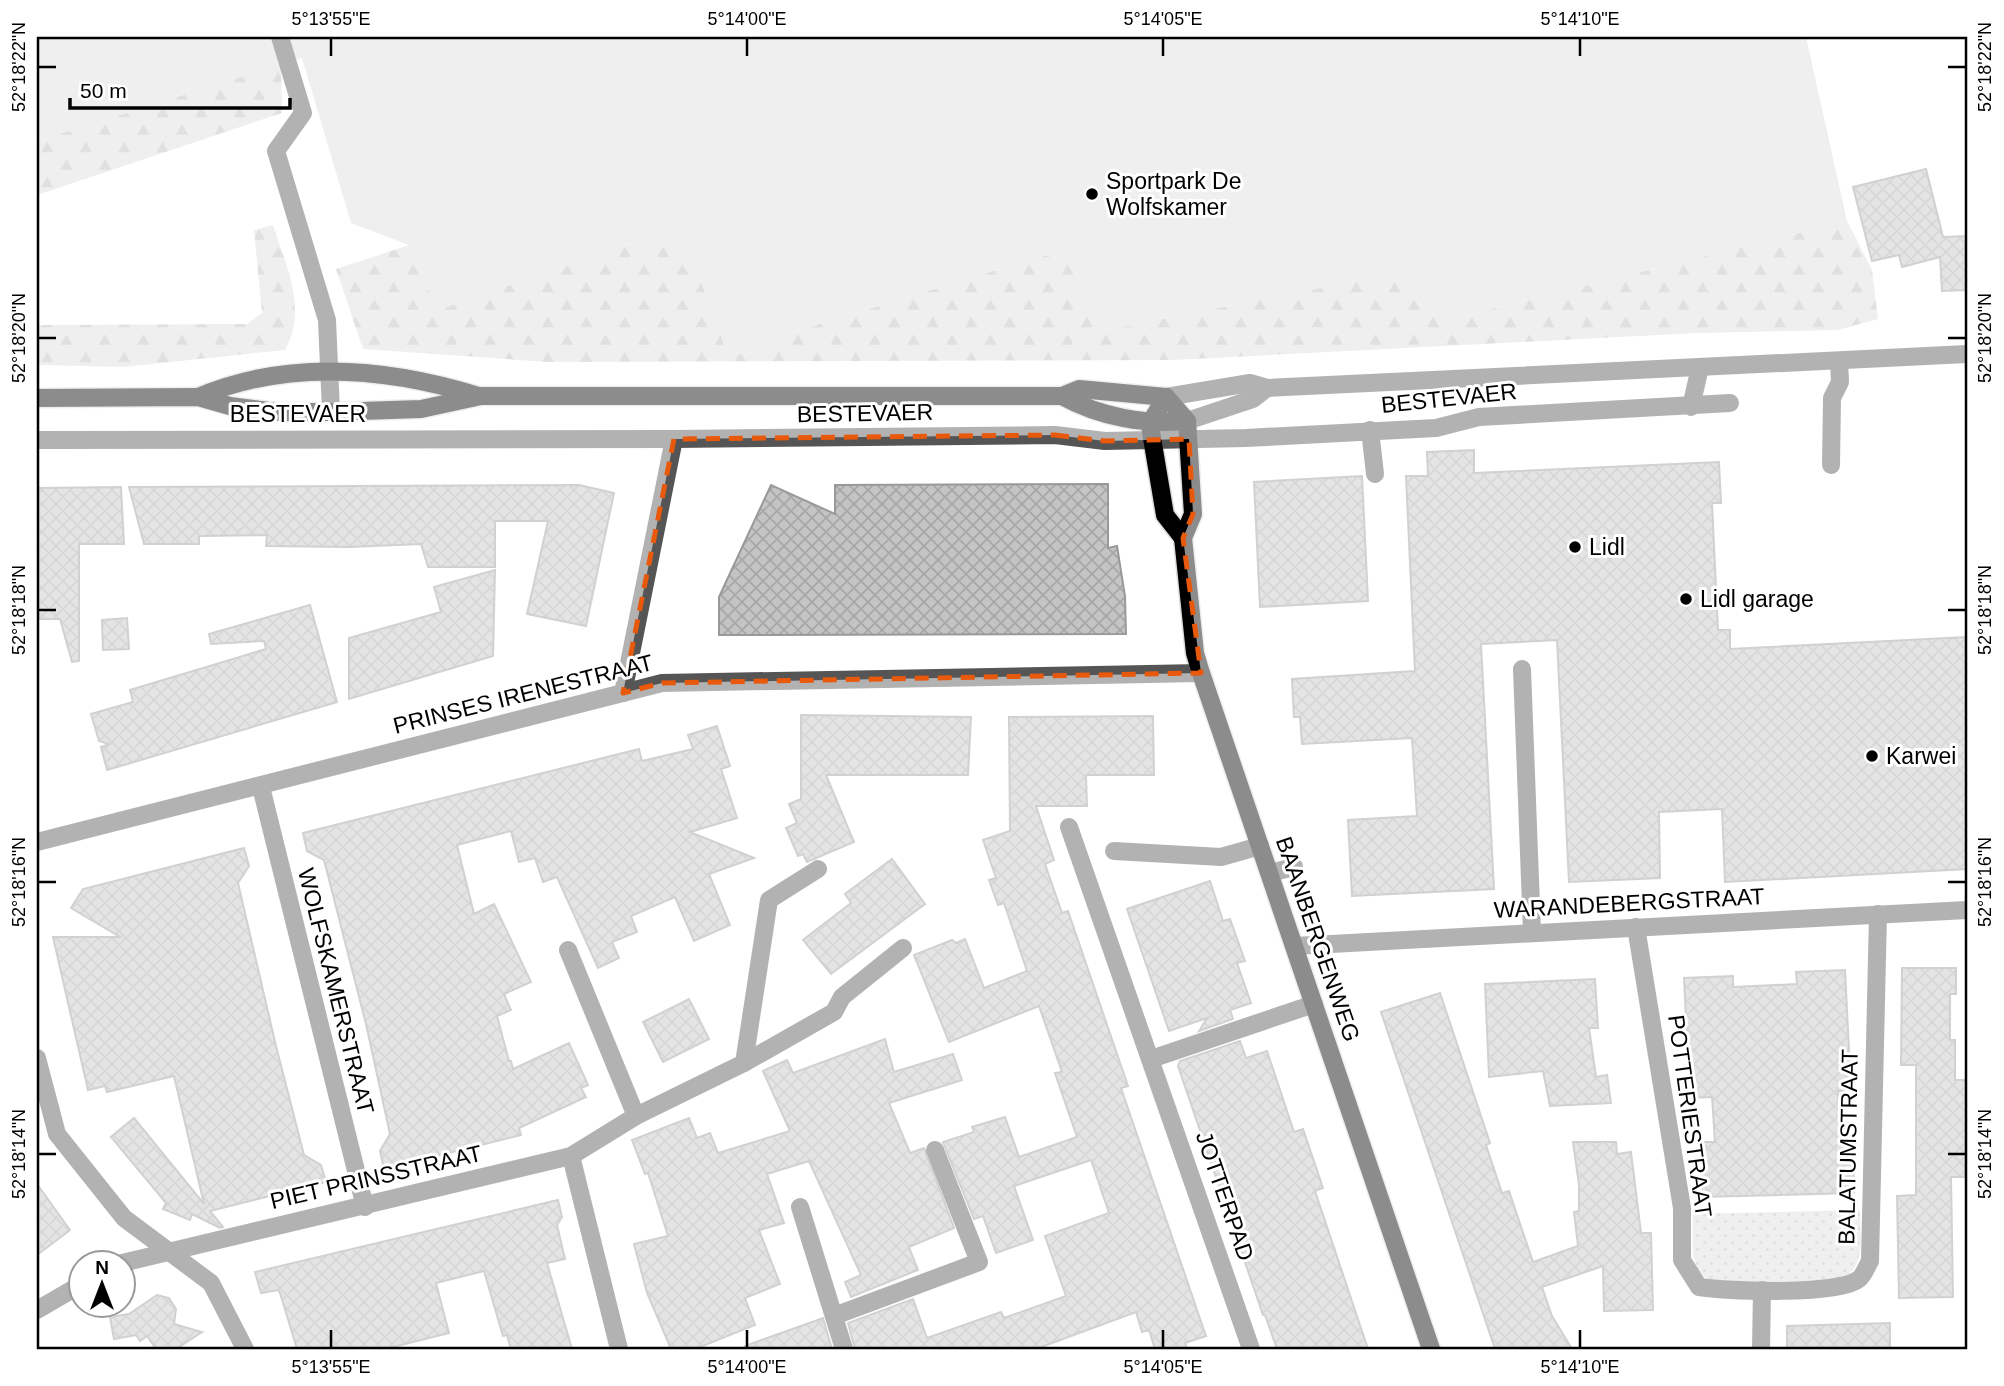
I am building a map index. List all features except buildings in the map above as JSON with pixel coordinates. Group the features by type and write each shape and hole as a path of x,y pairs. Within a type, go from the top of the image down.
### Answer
{"main road":[{"name":"BESTEVAER","path":"198,397 231,383 290,373 330,372 394,375 481,396"},
{"name":"BESTEVAER","path":"37,398 198,397 253,409 331,412 421,409 481,396 1062,396 1079,389 1166,397"},
{"name":"BESTEVAER","path":"1062,396 1078,405 1151,431 1188,430"},
{"path":"1166,397 1188,430"},
{"path":"1151,431 1166,397"},
{"name":"BAANBERGENWEG","path":"1188,430 1193,514 1183,538 1195,653 1430,1349"},
{"name":"BAANBERGENWEG","path":"1151,431 1165,515 1183,538"}],"street":[{"path":"279,37 303,113 276,151 327,320 331,412"},
{"name":"BESTEVAER","path":"1166,397 1250,383 1267,388 1967,353"},
{"path":"1831,465 1832,398 1840,382 1839,361"},
{"path":"1691,407 1700,367"},
{"name":"BESTEVAER","path":"1188,430 1253,399 1267,388"},
{"name":"BESTEVAER","path":"1188,430 1436,428 1479,417 1730,403"},
{"path":"1370,430 1375,474"},
{"name":"BESTEVAER","path":"37,440 674,439 1055,435 1105,441 1151,431"},
{"path":"623,693 674,439"},
{"path":"1522,669 1532,933"},
{"name":"PRINSES IRENESTRAAT","path":"37,842 261,787 662,682 1201,673"},
{"name":"WOLFSKAMERSTRAAT","path":"261,787 365,1207"},
{"name":"JOTTERPAD","path":"1069,827 1251,1349"},
{"path":"1114,851 1221,857 1261,846"},
{"path":"1270,873 1294,867"},
{"path":"744,1063 769,900 818,869"},
{"name":"WARANDEBERGSTRAAT","path":"1294,946 1967,910"},
{"name":"BALATUMSTRAAT","path":"1762,1290 1836,1288 1860,1279 1870,1261 1878,914"},
{"name":"POTTERIESTRAAT","path":"1636,927 1682,1208 1682,1260 1699,1287 1762,1290"},
{"name":"PIET PRINSSTRAAT","path":"136,1259 365,1207 571,1156 636,1116 744,1063 834,1012 842,997 903,948"},
{"path":"569,950 636,1116"},
{"path":"1151,1059 1314,1004"},
{"path":"37,1058 57,1135 124,1218 211,1283 245,1349"},
{"path":"834,1317 979,1262 935,1150"},
{"path":"571,1156 619,1349"},
{"path":"800,1207 844,1349"},
{"path":"1761,1349 1762,1290"},
{"path":"37,1310 66,1293"}],"highlighted area":[{"path":"1055,435 1105,441 1189,439 1193,514 1183,538 1201,673 662,683 623,693 674,439"}],"green space":[{"name":"Sportpark De Wolfskamer","path":"37,37 1806,37 1847,221 1446,320 1422,306 1401,272 1121,327 1087,305 1072,263 1045,255 793,332 747,355 726,350 692,256 669,240 641,240 437,310 409,245 351,223 302,58 37,141"},
{"path":"281,63 282,113 37,195 37,141"},
{"path":"1847,221 1872,270 1878,319 1838,330 1696,333 1173,360 549,362 363,349 336,269 409,245 437,310 641,240 669,240 692,256 726,350 747,355 793,332 1045,255 1072,263 1087,305 1121,327 1401,272 1422,306 1446,320"},
{"path":"273,225 289,271 295,303 292,334 285,350 124,367 37,365 37,325 247,324 262,313 254,230"},
{"path":"1860,1210 1861,1241 1858,1259 1855,1268 1840,1281 1718,1283 1708,1279 1696,1265 1692,1246 1693,1214"}],"place":[{"name":"Sportpark De Wolfskamer","path":"1092,194"},
{"name":"Lidl","path":"1575,547"},
{"name":"Lidl garage","path":"1686,599"},
{"name":"Karwei","path":"1872,756"}]}
